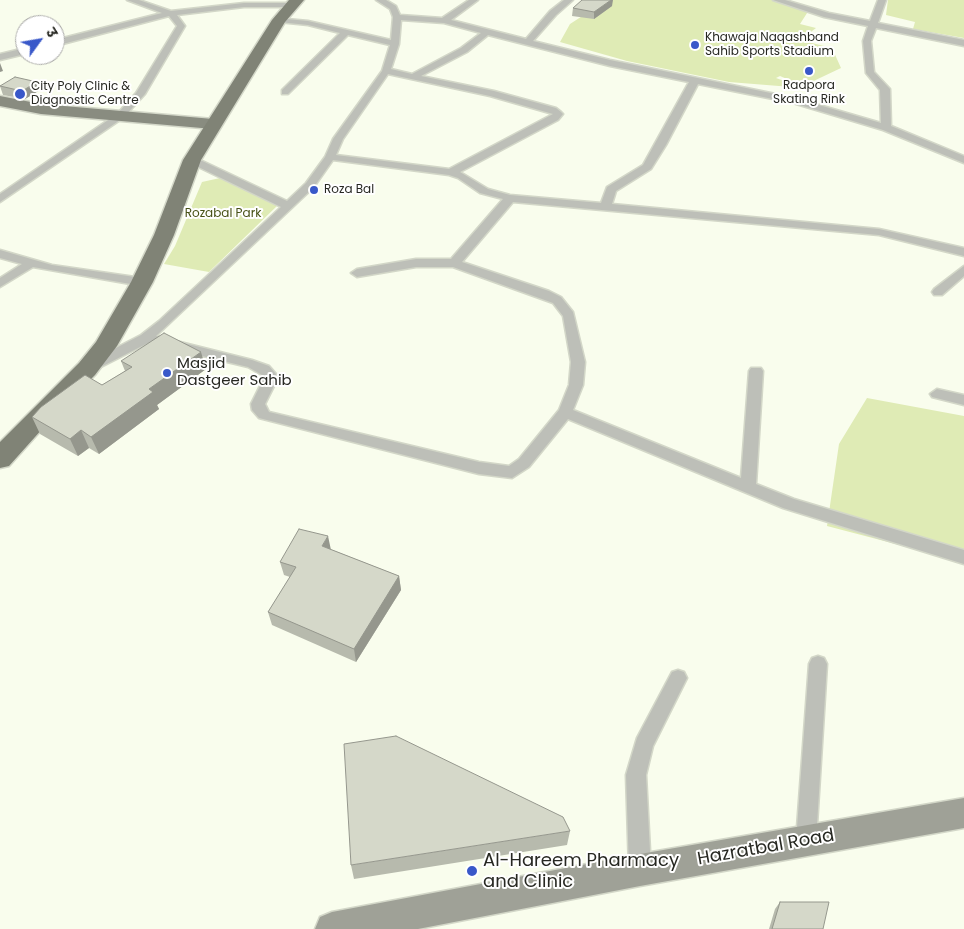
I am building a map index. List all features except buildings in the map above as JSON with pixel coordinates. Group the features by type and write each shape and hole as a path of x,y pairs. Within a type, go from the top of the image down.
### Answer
{"highway":[{"path":"0,459 42,412 87,369 116,327 142,282 164,235 192,160 210,128 240,85 279,20 294,2"}],"main road":[{"path":"0,101 114,120 210,128"},
{"path":"0,112 60,122 114,120"},
{"name":"Hazratbal Road","path":"332,929 640,870 964,813"}],"street":[{"path":"0,199 114,120 140,94 177,34 180,23 171,12 131,0"},
{"path":"87,369 146,338 180,311 310,185 330,157 338,139 386,70 395,44 397,17 393,8 380,0"},
{"path":"444,21 474,0"},
{"path":"528,42 553,13 569,0"},
{"path":"777,0 818,12 964,43"},
{"path":"882,0 867,41 870,74 885,89 886,128"},
{"path":"65,40 171,12 294,2"},
{"path":"397,17 444,21 694,82 795,100 886,128 964,160"},
{"path":"279,20 346,32 395,44"},
{"path":"416,75 464,50 488,31"},
{"path":"285,92 346,32"},
{"path":"0,57 15,53"},
{"path":"386,70 416,75 491,93 553,110 558,114 555,118 451,172"},
{"path":"605,208 611,189 646,167 661,144 694,82"},
{"path":"330,157 451,172 462,176 484,191 510,198 879,232 964,252"},
{"path":"192,160 288,206"},
{"path":"454,263 510,198"},
{"path":"0,254 31,263 142,282"},
{"path":"0,283 31,263"},
{"path":"146,338 252,364 264,369 269,374 269,382 258,404 259,410 264,416 479,468 512,472 518,469 565,412 576,385 578,362 569,315 565,308 545,294 454,263 416,263 357,273"},
{"path":"938,292 964,270"},
{"path":"748,487 756,370"},
{"path":"937,394 964,400"},
{"path":"565,412 789,504 964,557"},
{"path":"806,841 818,664"},
{"path":"640,870 636,775 644,744 678,678"}],"green space":[{"name":"Khawaja Naqashband Sahib Sports Stadium","path":"607,0 773,0 809,10 800,24 816,28 800,40 832,48 841,68 803,86 780,76 776,78 804,88 729,82 627,61 560,42 570,24"},
{"path":"888,0 964,0 964,38 913,29 915,22 886,15"},
{"name":"Rozabal Park","path":"220,178 278,205 209,272 164,264 175,246 202,182"},
{"path":"867,398 964,416 964,562 827,526 839,444"}],"place":[{"name":"Khawaja Naqashband Sahib Sports Stadium","path":"695,45"},
{"name":"Radpora Skating Rink","path":"809,71"},
{"name":"City Poly Clinic & Diagnostic Centre","path":"20,94"},
{"name":"Roza Bal","path":"314,190"},
{"name":"Masjid Dastgeer Sahib","path":"167,373"},
{"name":"Al-Hareem Pharmacy and Clinic","path":"472,871"}]}
